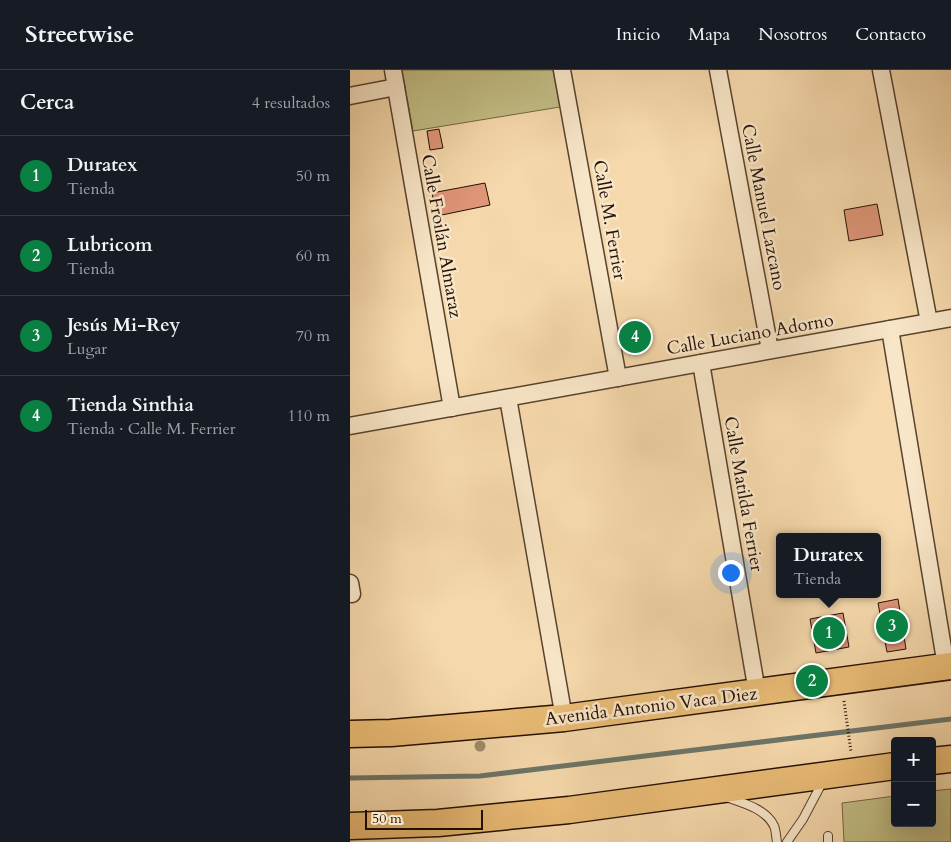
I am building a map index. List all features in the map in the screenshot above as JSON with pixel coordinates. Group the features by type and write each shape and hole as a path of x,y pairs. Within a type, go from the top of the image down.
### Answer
{"highway":[{"name":"Avenida Antonio Vaca Diez","path":"350,734 391,734 564,718 949,666"},
{"path":"936,761 951,759"},
{"path":"350,826 448,822 569,810 891,767"}],"street":[{"name":"Calle Froilán Almaraz","path":"393,70 452,408"},
{"name":"Calle M. Ferrier","path":"562,70 618,378"},
{"name":"Calle Manuel Lazcano","path":"718,70 770,350"},
{"path":"881,70 928,322"},
{"path":"350,96 396,87"},
{"name":"Calle Luciano Adorno","path":"350,426 951,318"},
{"path":"890,329 949,666"},
{"name":"Calle Matilda Ferrier","path":"701,363 757,692"},
{"path":"508,398 564,718"}],"lane":[{"path":"788,842 803,819 826,775"},
{"path":"708,791 748,804 763,813 774,824 777,842"}],"path":[{"path":"843,695 852,757"}],"shaded area":[{"path":"402,70 553,70 560,107 413,131"},
{"path":"951,789 951,842 844,842 842,803 891,797 891,827 936,827 936,791"}],"building":[{"path":"439,129 443,148 430,150 427,131"},
{"path":"485,183 490,205 437,216 432,193"},
{"path":"877,204 883,235 849,241 844,210"},
{"path":"646,328 649,342 641,344 642,351 630,354 624,349 621,332"},
{"path":"898,599 906,649 887,652 878,603"},
{"path":"843,613 849,647 816,653 810,619"}],"waterway":[{"path":"350,778 480,776 951,719"}],"place":[{"name":"Tienda Sinthia","path":"635,337"},
{"name":"Jesús Mi-Rey","path":"892,626"},
{"name":"Duratex","path":"829,633"},
{"name":"Lubricom","path":"812,681"}]}
